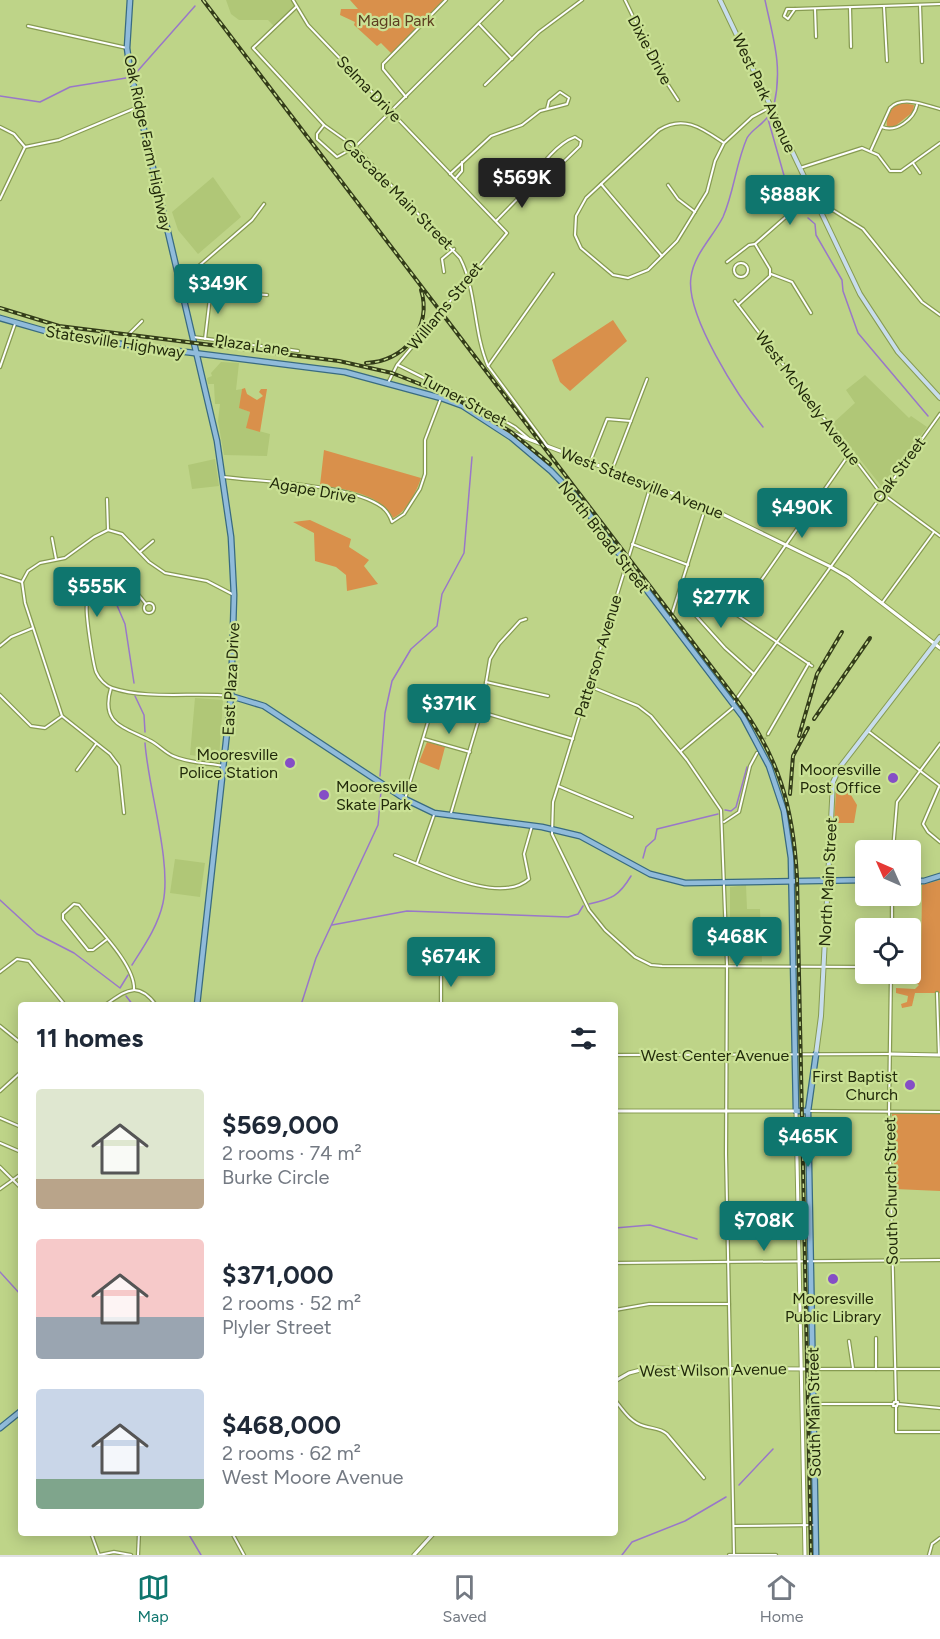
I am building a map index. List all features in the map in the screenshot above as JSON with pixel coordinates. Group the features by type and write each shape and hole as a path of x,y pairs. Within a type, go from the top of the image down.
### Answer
{"main road":[{"name":"Oak Ridge Farm Highway","path":"130,0 127,48 138,107 197,354"},
{"name":"West Park Avenue","path":"720,0 870,310 898,352 940,398"},
{"name":"Statesville Highway","path":"0,318 66,337 197,354"},
{"name":"North Broad Street","path":"197,354 311,367 388,383 463,406 497,427 551,471 627,563 734,704 759,742 784,811 789,835 792,880 796,1111"},
{"name":"East Plaza Drive","path":"197,354 223,477 231,532 234,595 231,696 225,766 197,1002"},
{"name":"North Main Street","path":"816,1054 824,967 832,782 840,767 940,637"},
{"path":"231,696 264,706 405,800 434,813 551,829 592,840 634,867 667,880 702,884 855,880"},
{"path":"921,881 940,876"},
{"name":"South Main Street","path":"816,1054 808,1110 816,1555"},
{"path":"796,1111 808,1110"},
{"path":"0,1428 18,1413"}],"street":[{"name":"Selma Drive","path":"293,0 308,25 507,233"},
{"path":"406,97 383,69 383,64 446,0"},
{"path":"485,85 539,32 582,0"},
{"name":"Dixie Drive","path":"625,0 661,74 678,100"},
{"path":"324,125 317,134 317,139 337,157 355,147 479,24 499,1"},
{"path":"795,9 940,4"},
{"path":"920,5 922,62"},
{"path":"884,6 887,61"},
{"name":"Cascade Main Street","path":"296,7 253,48 324,125 355,147 454,249 468,278 479,339 488,366 548,447"},
{"path":"850,8 851,47"},
{"path":"815,9 816,37"},
{"path":"479,24 512,59"},
{"path":"28,26 127,48"},
{"path":"450,174 491,136 516,128 547,109 567,104 569,98 560,92 549,101 547,109"},
{"path":"871,150 895,103 903,101 940,109"},
{"path":"882,127 895,129 914,114 917,104"},
{"path":"26,147 59,140 138,107"},
{"path":"724,143 699,126 681,123 659,130 579,206 575,235 581,248 604,270 620,277 642,273 677,241 707,192 715,161 724,143 752,117 771,107"},
{"path":"0,127 14,134 26,147"},
{"path":"496,221 536,182 546,177 580,146 581,141 577,137 572,138 539,168 536,182"},
{"path":"800,168 857,148 871,150 893,172 901,171 940,143"},
{"path":"0,199 26,147"},
{"path":"455,179 462,171 462,162"},
{"path":"913,163 920,173"},
{"path":"539,168 546,177"},
{"path":"601,184 662,256"},
{"path":"668,185 678,199 695,212"},
{"path":"727,262 749,245 755,244 788,214 815,199 863,229 922,302 940,315"},
{"path":"179,280 185,278 252,220 264,204"},
{"name":"Williams Street","path":"388,383 397,364 507,233"},
{"path":"755,244 771,274 792,282 811,313"},
{"path":"444,272 442,259 454,249"},
{"path":"732,258 737,265 736,274 745,276 748,267 743,264 737,265"},
{"path":"488,366 553,274"},
{"path":"738,305 767,281 771,274"},
{"path":"181,288 267,296"},
{"name":"Plaza Lane","path":"205,339 211,289"},
{"name":"West McNeely Avenue","path":"735,301 882,494 940,536"},
{"path":"125,345 127,336 142,321"},
{"path":"0,367 15,324"},
{"name":"Plaza Lane","path":"193,337 298,351"},
{"name":"Turner Street","path":"397,364 464,398 515,427 528,438"},
{"path":"612,471 647,379"},
{"name":"Agape Drive","path":"223,477 344,493 377,504 387,511 392,522 404,514 420,489 425,474 425,440 441,398"},
{"name":"Oak Street","path":"681,752 734,704 829,566 940,414"},
{"path":"590,462 607,419 631,421"},
{"name":"West Statesville Avenue","path":"497,427 706,506 829,566 940,648"},
{"path":"768,734 811,665 737,615 850,453"},
{"name":"Patterson Avenue","path":"551,829 552,810 558,786 651,485"},
{"path":"107,499 108,530"},
{"path":"670,620 706,506"},
{"path":"124,813 119,766 110,754 62,716 23,597 22,582 33,566 73,554 94,537 108,530 122,534 165,573 207,581 234,595"},
{"path":"882,603 934,532"},
{"path":"52,538 56,559"},
{"path":"140,552 153,541"},
{"path":"632,544 688,566"},
{"path":"0,576 22,582"},
{"path":"146,604 130,586 122,582 104,585 90,596 87,620 96,672 111,688 175,697 200,692 231,696"},
{"path":"678,597 699,616 725,648 754,674"},
{"path":"450,816 482,712 486,682 494,651 520,621 526,619"},
{"path":"0,646 11,637 33,628"},
{"path":"486,682 548,696"},
{"path":"589,686 644,710 681,752 718,802 723,822 727,967 725,1110 734,1555"},
{"path":"111,688 108,705 111,717 126,731 154,742 172,755 184,760 225,766"},
{"path":"0,695 31,726 45,728 62,716"},
{"path":"482,712 573,740"},
{"path":"405,800 430,715"},
{"path":"868,731 940,786 923,824 928,832 940,842"},
{"path":"423,738 470,752"},
{"path":"77,770 96,744"},
{"path":"894,840 897,802 940,744"},
{"path":"723,822 740,812 750,766 757,753"},
{"path":"558,786 632,817"},
{"path":"417,863 434,813"},
{"path":"395,855 487,889 501,891 514,888 529,879 524,854 532,826"},
{"path":"551,829 589,910 605,930 635,957 651,965 855,968"},
{"path":"106,940 93,950 88,950 63,919 63,914 74,904 79,905 130,968 134,989"},
{"path":"0,972 17,959 29,960 63,1002"},
{"path":"441,970 441,1002"},
{"name":"South Church Street","path":"891,984 890,1112 896,1432 940,1432"},
{"path":"109,1002 124,992 134,989 147,995 153,1002"},
{"path":"890,1054 940,1055 937,993"},
{"path":"0,1026 18,1041"},
{"name":"West Center Avenue","path":"618,1055 890,1054"},
{"path":"0,1091 18,1075"},
{"path":"808,1110 940,1112"},
{"path":"618,1111 796,1111 805,1555"},
{"path":"0,1118 18,1126"},
{"path":"0,1143 18,1151"},
{"path":"0,1167 18,1184"},
{"path":"0,1189 18,1176"},
{"path":"618,1263 940,1260"},
{"path":"618,1309 649,1304 729,1304"},
{"path":"876,1338 876,1368"},
{"path":"849,1341 853,1368"},
{"name":"West Wilson Avenue","path":"618,1380 629,1373 648,1368 814,1369"},
{"path":"814,1369 940,1370"},
{"path":"618,1404 633,1421 667,1434 704,1478"},
{"path":"814,1404 896,1404 940,1408"},
{"path":"734,1526 815,1525"},
{"path":"92,1536 99,1555 114,1552 131,1555"},
{"path":"138,1555 139,1536"},
{"path":"234,1536 244,1555"},
{"path":"414,1555 431,1536"},
{"path":"929,1555 939,1538"},
{"path":"729,1555 776,1555"}],"shaded area":[{"path":"226,0 293,0 296,7 275,27 268,20 239,20 231,14"},
{"path":"213,177 241,217 198,254 178,230 172,212"},
{"path":"221,362 239,363 236,390 242,389 240,408 250,412 247,428 270,434 267,456 224,455 218,421 220,404 215,404 214,384 208,384 207,378 212,376 211,373"},
{"path":"865,375 909,418 911,416 927,427 882,487 832,424 855,403 846,390"},
{"path":"215,459 219,486 192,489 188,465"},
{"path":"195,698 223,700 219,759 190,755"},
{"path":"175,859 205,863 200,897 170,893"},
{"path":"746,885 747,909 760,909 762,962 730,963 730,887"}],"green space":[{"name":"Magla Park","path":"350,0 446,0 393,55 381,43 377,46 354,25 355,22 340,15 341,9 358,9"},
{"path":"903,103 914,105 913,112 894,127 887,127 890,112"},
{"path":"613,320 627,341 570,391 560,382 552,360"},
{"path":"245,388 247,394 257,400 263,396 259,392 261,389 267,389 260,432 246,428 250,412 239,408 242,389"},
{"path":"324,450 421,478 407,507 393,518 380,503 371,498 320,485"},
{"path":"310,520 351,539 349,547 369,560 364,566 378,584 347,591 346,575 336,567 315,561 314,533 293,522"},
{"path":"427,742 445,747 439,770 419,762"},
{"path":"848,790 857,805 854,823 834,823 836,793 845,793"},
{"path":"940,880 940,993 915,993 912,1006 902,1008 901,1004 907,1002 908,996 896,993 896,988 915,989 918,984 921,984 922,885"},
{"path":"892,1113 940,1114 940,1191 895,1189"}],"waterway":[{"path":"765,0 777,65 777,91 774,105"},
{"path":"135,74 195,6"},
{"path":"0,96 40,102 70,87 126,78"},
{"path":"763,427 728,377 705,334 691,293 691,277 700,253 723,217 747,138 769,115"},
{"path":"768,119 785,179 794,183 791,187 793,194"},
{"path":"808,218 815,224 816,235 842,280 843,291 858,333 928,416"},
{"path":"380,776 385,713 392,681 411,649 437,626 442,594 464,553 472,457"},
{"path":"110,589 125,624 134,683"},
{"path":"135,696 144,715 145,732"},
{"path":"132,965 158,920 165,886 162,846 145,743"},
{"path":"725,810 731,811 736,807 747,767"},
{"path":"302,1002 316,958 378,825 381,791"},
{"path":"643,858 646,847 655,839 657,829 718,814"},
{"path":"589,904 614,896 631,876"},
{"path":"0,900 37,934 74,953 120,988 128,975"},
{"path":"332,925 407,911 568,917 578,914 583,906"},
{"path":"126,996 131,1002"},
{"path":"618,1228 650,1225 697,1239"},
{"path":"0,1272 18,1292"},
{"path":"739,1485 773,1449"},
{"path":"622,1555 632,1542 685,1521 726,1497"},
{"path":"190,1536 201,1555"}],"tunnel":[{"path":"760,747 768,734"}],"railway":[{"path":"203,0 736,699 751,720 773,762 792,827 797,877 811,1555"},
{"path":"366,363 392,356 412,340 423,317 424,304 421,290"},
{"path":"0,308 59,326 339,361 392,373 455,398 511,432 550,464"},
{"path":"799,736 817,674 842,632"},
{"path":"814,719 870,638"},
{"path":"790,794 793,756 808,728"}],"place":[{"name":"Mooresville Police Station","path":"290,763"},
{"name":"Mooresville Post Office","path":"893,778"},
{"name":"Mooresville Skate Park","path":"324,795"},
{"name":"First Baptist Church","path":"910,1085"},
{"name":"Mooresville Public Library","path":"833,1279"}]}
